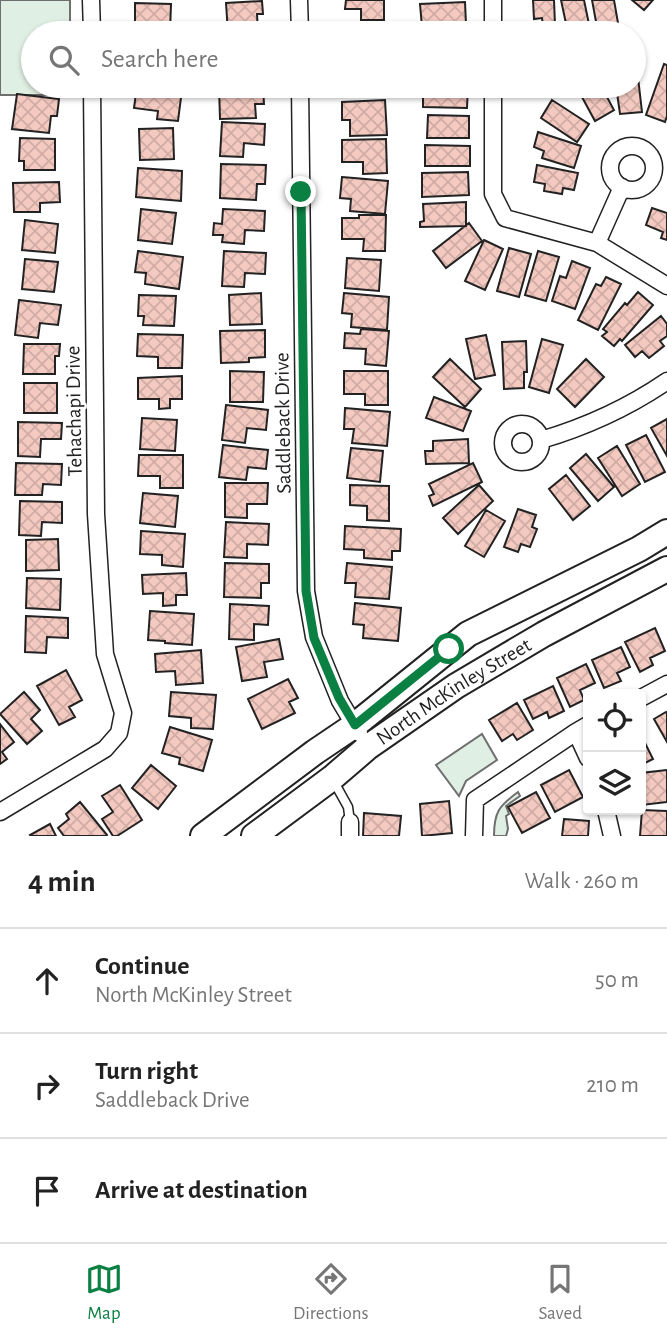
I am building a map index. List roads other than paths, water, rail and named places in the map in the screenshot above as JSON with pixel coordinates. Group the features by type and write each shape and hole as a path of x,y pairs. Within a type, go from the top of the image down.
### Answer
{"main road":[{"name":"North McKinley Street","path":"204,836 355,725 468,634 639,549 667,532"},
{"name":"North McKinley Street","path":"254,836 332,778 368,747 456,686 544,634 667,569"}],"street":[{"path":"91,0 92,21"},
{"path":"299,0 299,21"},
{"path":"492,0 493,21"},
{"name":"Tehachapi Drive","path":"0,812 105,749 119,733 123,713 105,654 96,514 92,98"},
{"name":"Saddleback Drive","path":"300,98 306,591 314,638 339,698 368,747"},
{"path":"493,98 493,194 505,218 597,243 667,286"},
{"path":"597,243 622,187"},
{"path":"541,440 568,432 642,398 667,381"},
{"path":"646,695 667,684"},
{"path":"474,834 475,800 582,729 587,752"},
{"path":"607,815 612,836"}],"lane":[{"path":"332,778 348,807 350,829"}]}
